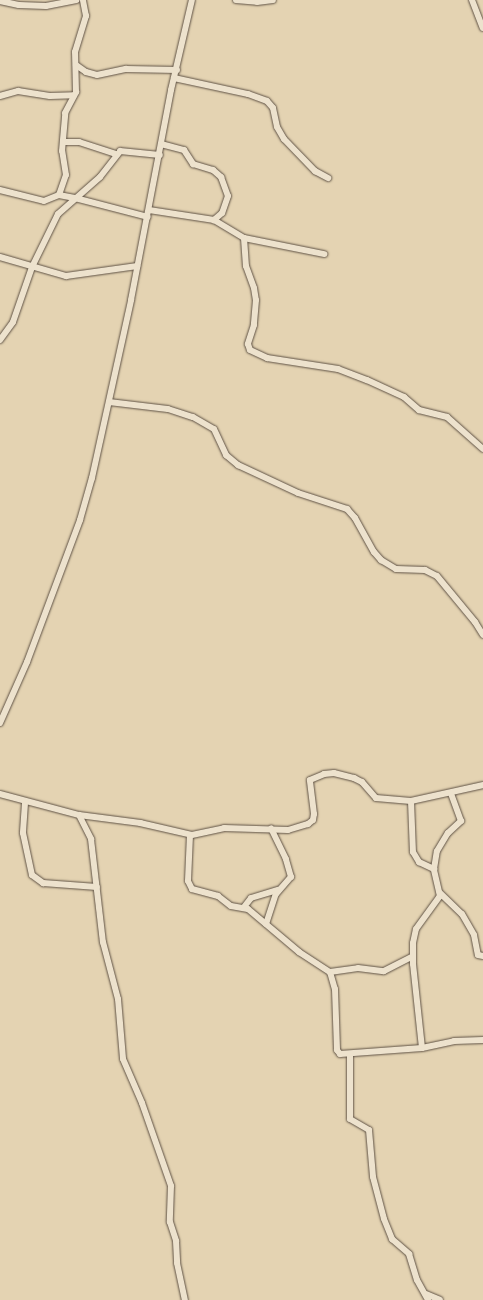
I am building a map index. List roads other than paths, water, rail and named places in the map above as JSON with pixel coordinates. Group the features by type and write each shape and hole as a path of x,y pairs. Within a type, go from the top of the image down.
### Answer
{"street":[{"path":"0,1 19,5 46,6 76,0"},
{"path":"59,195 66,175 62,151 65,113 74,95 76,65 75,52 86,16 83,0"},
{"path":"0,723 27,662 80,520 109,402 148,217 160,155 160,144 192,0"},
{"path":"236,0 257,2 273,0"},
{"path":"472,0 483,28"},
{"path":"76,65 86,72 97,75 126,69 177,70"},
{"path":"174,78 248,94 267,101 273,108 276,127 284,139 315,171 328,178"},
{"path":"0,96 18,91 56,97 74,95"},
{"path":"63,142 79,142 117,154"},
{"path":"160,144 184,150 193,164 213,170 221,177 228,196 222,213 214,220"},
{"path":"0,340 13,322 32,266 58,214 100,177 117,154 125,150 160,155"},
{"path":"0,190 44,202 59,195 148,217"},
{"path":"149,210 214,220 244,238 324,254"},
{"path":"244,238 246,266 254,288 256,300 254,325 248,344 250,350 267,358 338,369 367,380 407,399 419,410 447,417 483,449"},
{"path":"0,257 66,276 137,266"},
{"path":"29,275 38,269"},
{"path":"109,402 160,408 193,417 214,429 226,455 238,465 298,493 347,509 355,518 374,552 381,560 396,569 425,570 437,576 475,622 483,636"},
{"path":"0,794 25,803 79,815 140,823 190,835 224,828 292,829 313,820 309,784 314,777 324,774 334,773 354,778 362,782 376,798 411,801 451,794 483,785"},
{"path":"451,794 460,821 440,844 434,868 440,893 462,914 474,935 478,955 483,956"},
{"path":"411,801 413,852 419,862 434,868"},
{"path":"25,803 23,833 32,875 44,883 97,887"},
{"path":"79,815 91,840 103,942 118,999 121,1050 126,1071 142,1103 169,1180 170,1222 185,1300"},
{"path":"244,907 251,898 278,890 289,880 290,871 271,828"},
{"path":"190,835 188,881 192,889 218,896 231,906 244,907 299,952 330,972 335,989 338,1050 341,1055 422,1048 449,1042 483,1040"},
{"path":"266,924 278,890"},
{"path":"422,1048 412,957 416,929 440,893"},
{"path":"330,972 358,968 384,971 412,957"},
{"path":"350,1054 350,1119 369,1130 373,1177 384,1219 392,1239 409,1254 417,1280 427,1297 440,1300"}]}
